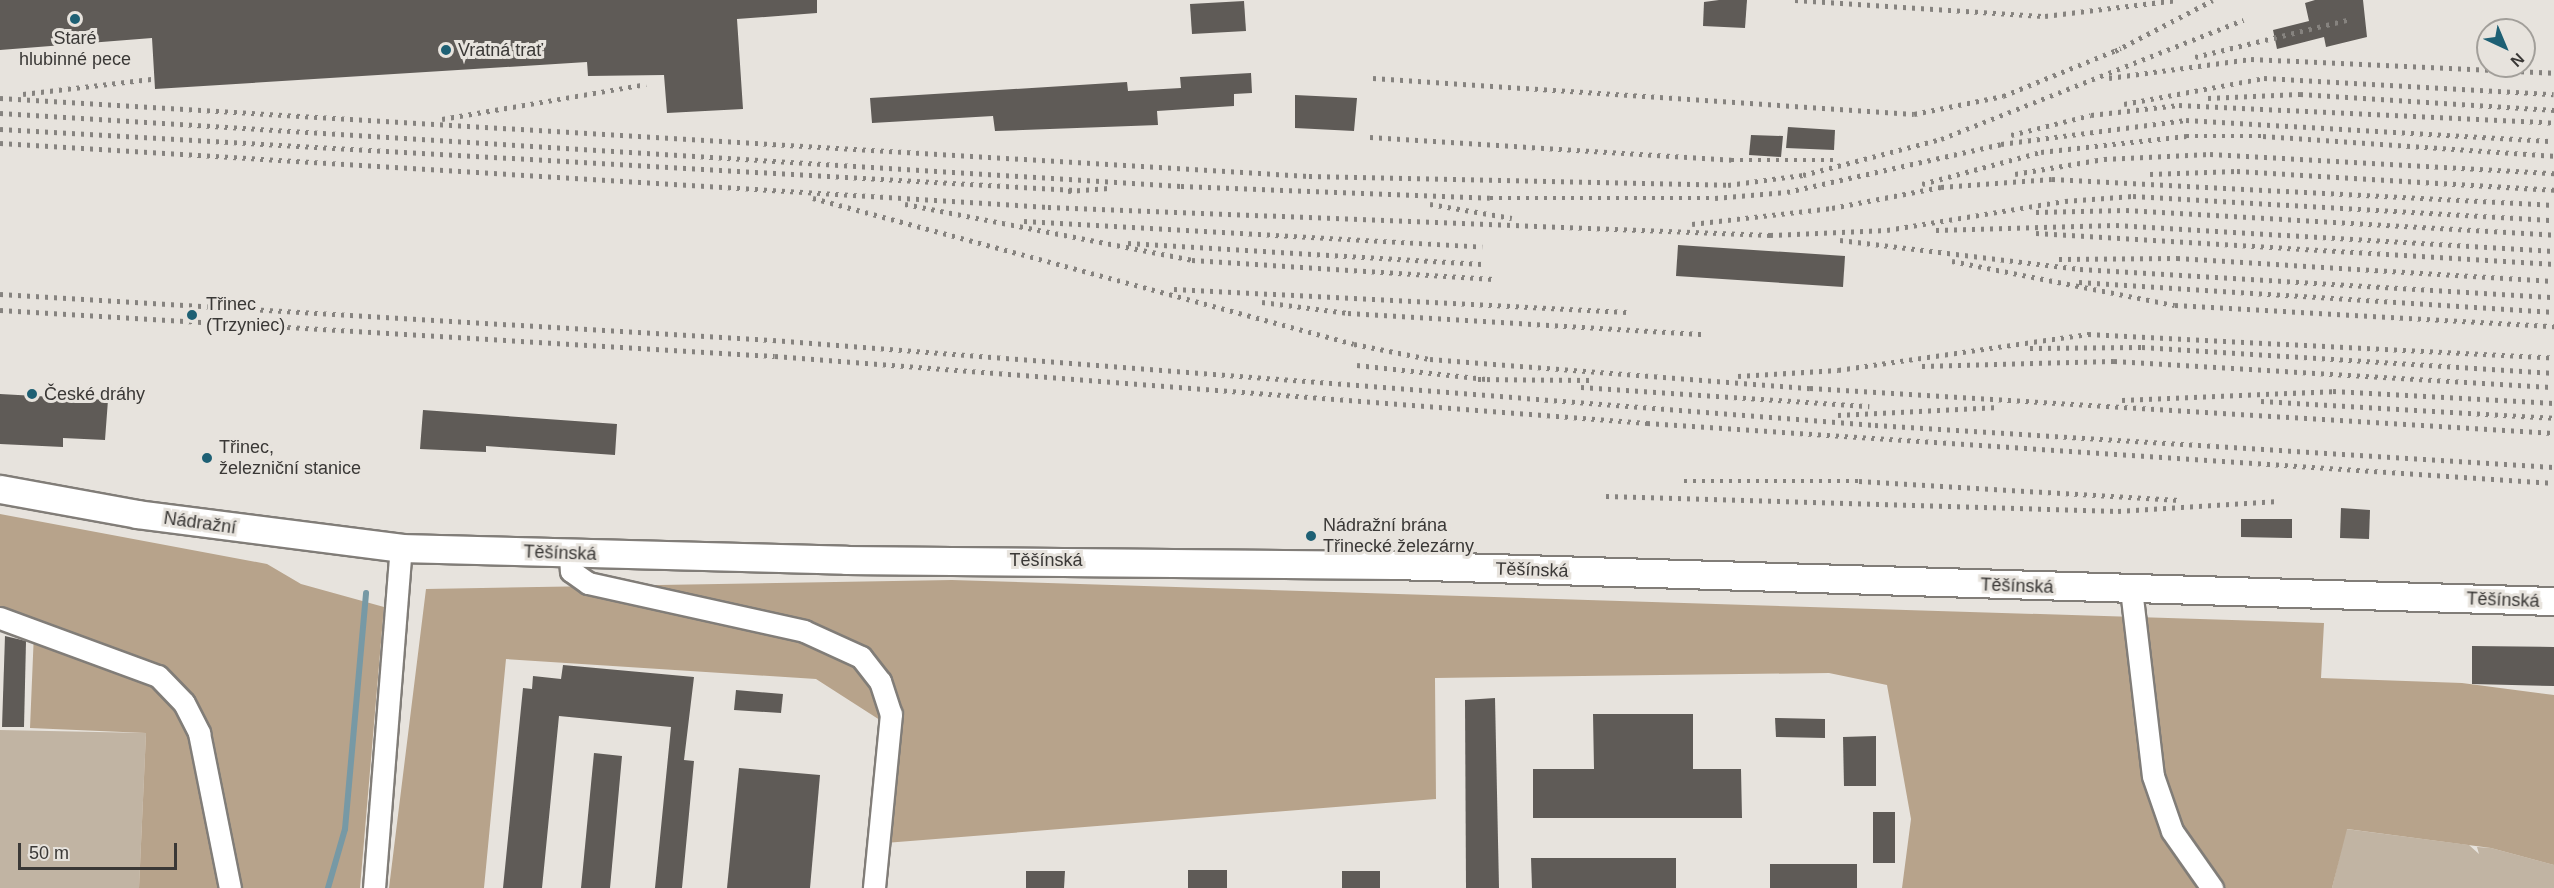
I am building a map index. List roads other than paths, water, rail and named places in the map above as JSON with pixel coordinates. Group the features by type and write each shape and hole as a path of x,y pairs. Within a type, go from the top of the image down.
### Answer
{"main road":[{"name":"Nádražní","path":"0,489 137,514 401,548"},
{"name":"Těšínská","path":"401,548 570,554 1395,565 2131,590 2554,601"}],"street":[{"path":"374,888 401,548"},
{"path":"570,554 571,571 588,583 804,631 861,657 880,681 891,714 874,888"},
{"path":"2131,590 2153,776 2172,831 2212,888"},
{"path":"0,618 158,676 184,703 199,733 230,888"}],"waterway":[{"path":"328,888 345,829 366,593"}],"railway":[{"path":"1795,0 2045,16 2178,0"},
{"path":"2115,51 2213,0"},
{"path":"2195,57 2351,19"},
{"path":"0,98 1309,176 1728,185 1803,175 1941,139 2243,20"},
{"path":"1373,78 1914,114 2003,96 2121,48"},
{"path":"2109,78 2251,59 2554,73"},
{"path":"2124,104 2264,78 2554,94"},
{"path":"23,94 151,79"},
{"path":"442,119 646,84"},
{"path":"2208,98 2300,94 2554,110"},
{"path":"2011,135 2091,115 2179,105 2554,123"},
{"path":"0,113 1181,186 1490,198 1715,198 1787,192 2001,144 2186,120 2554,141"},
{"path":"0,129 1075,190"},
{"path":"1922,184 2041,152 2186,136 2263,136 2554,156"},
{"path":"1370,137 1731,160 1837,160"},
{"path":"0,143 1048,207 1770,235 1887,230 2065,201 2133,196 2554,220"},
{"path":"2015,174 2104,159 2210,154 2554,173"},
{"path":"2150,174 2237,171 2554,190"},
{"path":"1692,224 1832,208 1941,187 2052,179 2554,205"},
{"path":"1068,191 1109,188"},
{"path":"813,198 1354,344 1430,359 1810,388 2554,433"},
{"path":"905,204 1192,260 1493,279"},
{"path":"1430,204 1512,218"},
{"path":"2036,212 2126,210 2554,235"},
{"path":"1024,221 1482,247"},
{"path":"1936,230 2116,225 2554,251"},
{"path":"2036,233 2554,264"},
{"path":"1840,240 2080,269 2554,297"},
{"path":"1128,243 1486,264"},
{"path":"2059,259 2177,258 2554,281"},
{"path":"1952,261 2175,305 2554,326"},
{"path":"2079,282 2554,312"},
{"path":"1174,289 1626,312"},
{"path":"0,294 773,340 1875,425 2554,467"},
{"path":"1262,302 1348,313 1704,334"},
{"path":"0,310 775,356 1647,423 2554,483"},
{"path":"1738,376 1838,370 2088,334 2554,358"},
{"path":"2030,348 2142,347 2554,373"},
{"path":"1922,366 2114,361 2554,387"},
{"path":"1357,365 1486,379"},
{"path":"1478,379 1594,380"},
{"path":"1581,387 1869,406"},
{"path":"2122,400 2333,391 2554,403"},
{"path":"2261,401 2554,418"},
{"path":"1838,415 2000,407"},
{"path":"1684,481 1859,481 2179,500"},
{"path":"1606,496 2118,511 2275,501"}],"place":[{"name":"Staré hlubinné pece","path":"75,19"},
{"name":"Vratná trať","path":"446,50"},
{"name":"Třinec (Trzyniec)","path":"192,315"},
{"name":"České dráhy","path":"32,394"},
{"name":"Třinec, železniční stanice","path":"207,458"},
{"name":"Nádražní brána Třinecké železárny","path":"1311,536"}]}
